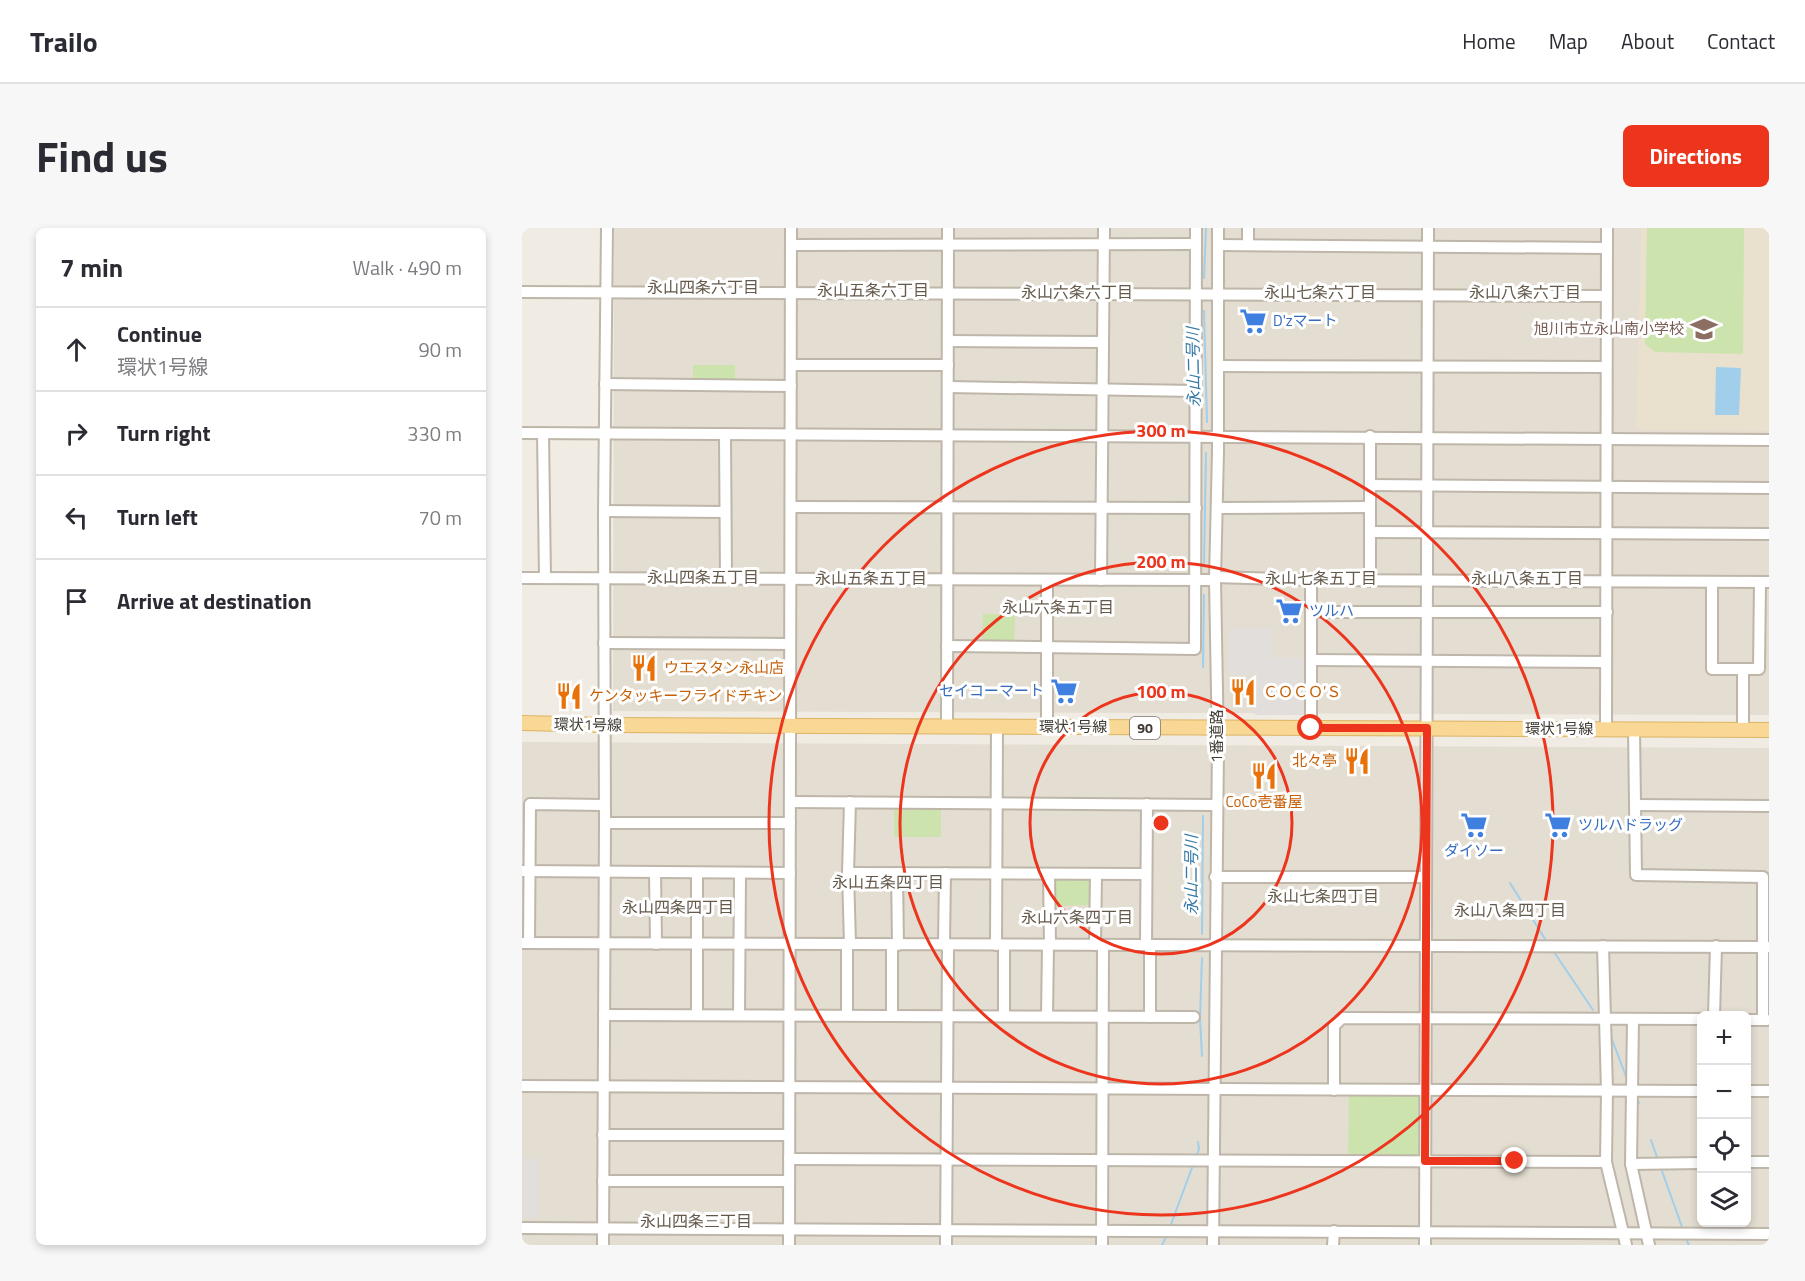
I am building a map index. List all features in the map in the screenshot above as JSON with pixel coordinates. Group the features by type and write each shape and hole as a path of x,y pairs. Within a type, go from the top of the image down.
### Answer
{"main road":[{"name":"環状1号線","path":"522,723 1769,730"}],"street":[{"path":"603,1245 604,384 607,228"},
{"path":"789,1245 791,228"},
{"path":"947,726 948,228"},
{"path":"1101,580 1104,228"},
{"path":"947,646 1195,649 1196,228"},
{"name":"1番道路","path":"1213,1245 1208,1160 1213,1089 1217,728 1215,579 1218,228"},
{"path":"1248,228 1248,244"},
{"path":"1425,1245 1428,228"},
{"path":"1606,729 1607,228"},
{"path":"791,245 1196,244"},
{"path":"1218,245 1606,248"},
{"path":"522,291 1606,296"},
{"path":"948,341 1103,342"},
{"path":"791,365 948,365"},
{"path":"1218,366 1606,367"},
{"path":"604,384 791,386"},
{"path":"948,387 1195,391"},
{"path":"522,434 1370,436 1769,440"},
{"path":"543,434 545,578"},
{"path":"725,436 726,578"},
{"path":"1370,436 1370,580"},
{"path":"1370,485 1769,488"},
{"path":"791,507 1196,508"},
{"path":"1217,508 1370,507"},
{"path":"604,511 725,512"},
{"path":"1370,532 1769,534"},
{"path":"522,578 1764,582 1759,669 1712,669 1712,582"},
{"path":"1047,580 1047,727"},
{"path":"1311,580 1311,728"},
{"path":"1311,612 1607,612"},
{"path":"604,643 790,644"},
{"path":"1312,660 1606,662"},
{"path":"1743,669 1743,730"},
{"path":"997,727 996,873 1004,1016"},
{"path":"1634,729 1636,875 1763,877 1766,882 1766,1020"},
{"path":"790,802 1216,805"},
{"path":"848,1016 850,802"},
{"path":"604,805 530,804 525,943 1766,946"},
{"path":"1147,804 1146,874 1150,1017"},
{"path":"1636,806 1769,806"},
{"path":"605,823 790,823"},
{"path":"526,871 790,873"},
{"path":"655,873 656,944"},
{"path":"697,873 697,1015"},
{"path":"740,873 740,1015"},
{"path":"848,873 1146,874"},
{"path":"892,1016 897,873"},
{"path":"945,873 948,1017 946,1245"},
{"path":"1047,1016 1049,874"},
{"path":"1096,874 1102,1016 1102,1245"},
{"path":"1215,877 1426,877"},
{"path":"1603,946 1607,1090 1606,1162 1626,1245"},
{"path":"1714,1011 1716,946"},
{"path":"604,1015 1194,1017"},
{"path":"1334,1090 1334,1026 1342,1018 1697,1019"},
{"path":"1633,1019 1631,1164 1648,1239"},
{"path":"522,1086 1697,1091"},
{"path":"1751,1091 1769,1091"},
{"path":"603,1135 789,1135"},
{"path":"789,1159 1606,1162"},
{"path":"1751,1162 1769,1162"},
{"path":"1631,1164 1697,1163"},
{"path":"603,1181 789,1181"},
{"path":"522,1228 1623,1233 1648,1239 1769,1234"},
{"path":"1334,1231 1334,1245"}],"shaded area":[{"path":"614,228 1769,228 1769,715 613,711"},
{"name":"旭川市立永山南小学校","path":"1641,228 1769,228 1769,431 1636,430"},
{"path":"1273,628 1274,658 1305,658 1306,715 1255,715 1254,671 1250,671 1250,675 1229,675 1229,629"},
{"path":"522,742 1769,748 1769,1245 522,1245"},
{"path":"522,1158 538,1158 539,1218 522,1219"}],"green space":[{"path":"1647,228 1744,228 1743,354 1655,352 1645,344"},
{"path":"693,365 735,365 735,380 693,379"},
{"path":"983,614 1015,614 1014,644 982,643"},
{"path":"894,802 941,802 941,837 894,837"},
{"path":"1049,874 1096,874 1095,905 1049,906"},
{"path":"1349,1090 1426,1090 1425,1161 1348,1160"}],"water":[{"path":"1716,367 1741,368 1739,415 1715,415"}],"waterway":[{"name":"永山二号川","path":"1204,278 1206,228"},
{"name":"永山二号川","path":"1204,311 1207,422"},
{"name":"永山二号川","path":"1204,563 1206,453"},
{"name":"永山二号川","path":"1203,667 1204,595"},
{"name":"永山二号川","path":"1202,934 1203,816"},
{"path":"1510,883 1545,939"},
{"path":"1554,952 1593,1010"},
{"name":"永山二号川","path":"1202,958 1200,1019 1202,1056"},
{"path":"1611,1037 1627,1079"},
{"path":"1636,1098 1639,1103"},
{"path":"1651,1140 1658,1160"},
{"name":"永山二号川","path":"1196,1157 1199,1149 1198,1142"},
{"name":"永山二号川","path":"1170,1227 1193,1165"},
{"path":"1662,1171 1682,1227"},
{"name":"永山二号川","path":"1162,1245 1167,1235"},
{"path":"1687,1241 1689,1245"}],"place":[{"name":"D'zマート","path":"1253,321"},
{"name":"旭川市立永山南小学校","path":"1704,329"},
{"name":"ツルハ","path":"1289,611"},
{"name":"ウエスタン永山店","path":"644,668"},
{"name":"セイコーマート","path":"1064,691"},
{"name":"ＣＯＣＯ’Ｓ","path":"1243,692"},
{"name":"ケンタッキーフライドチキン","path":"569,696"},
{"name":"北々亭","path":"1357,761"},
{"name":"CoCo壱番屋","path":"1264,776"},
{"name":"ダイソー","path":"1474,825"},
{"name":"ツルハドラッグ","path":"1558,825"}],"district":[{"name":"永山四条六丁目","path":"703,287"},
{"name":"永山五条六丁目","path":"873,290"},
{"name":"永山六条六丁目","path":"1077,292"},
{"name":"永山七条六丁目","path":"1320,292"},
{"name":"永山八条六丁目","path":"1525,292"},
{"name":"永山四条五丁目","path":"703,577"},
{"name":"永山五条五丁目","path":"871,578"},
{"name":"永山七条五丁目","path":"1321,578"},
{"name":"永山八条五丁目","path":"1527,578"},
{"name":"永山六条五丁目","path":"1058,607"},
{"name":"永山五条四丁目","path":"888,882"},
{"name":"永山七条四丁目","path":"1323,896"},
{"name":"永山四条四丁目","path":"678,907"},
{"name":"永山八条四丁目","path":"1510,910"},
{"name":"永山六条四丁目","path":"1077,917"},
{"name":"永山四条三丁目","path":"696,1221"}],"route":[{"path":"1311,728 1427,728 1425,1161 1515,1161"}]}
